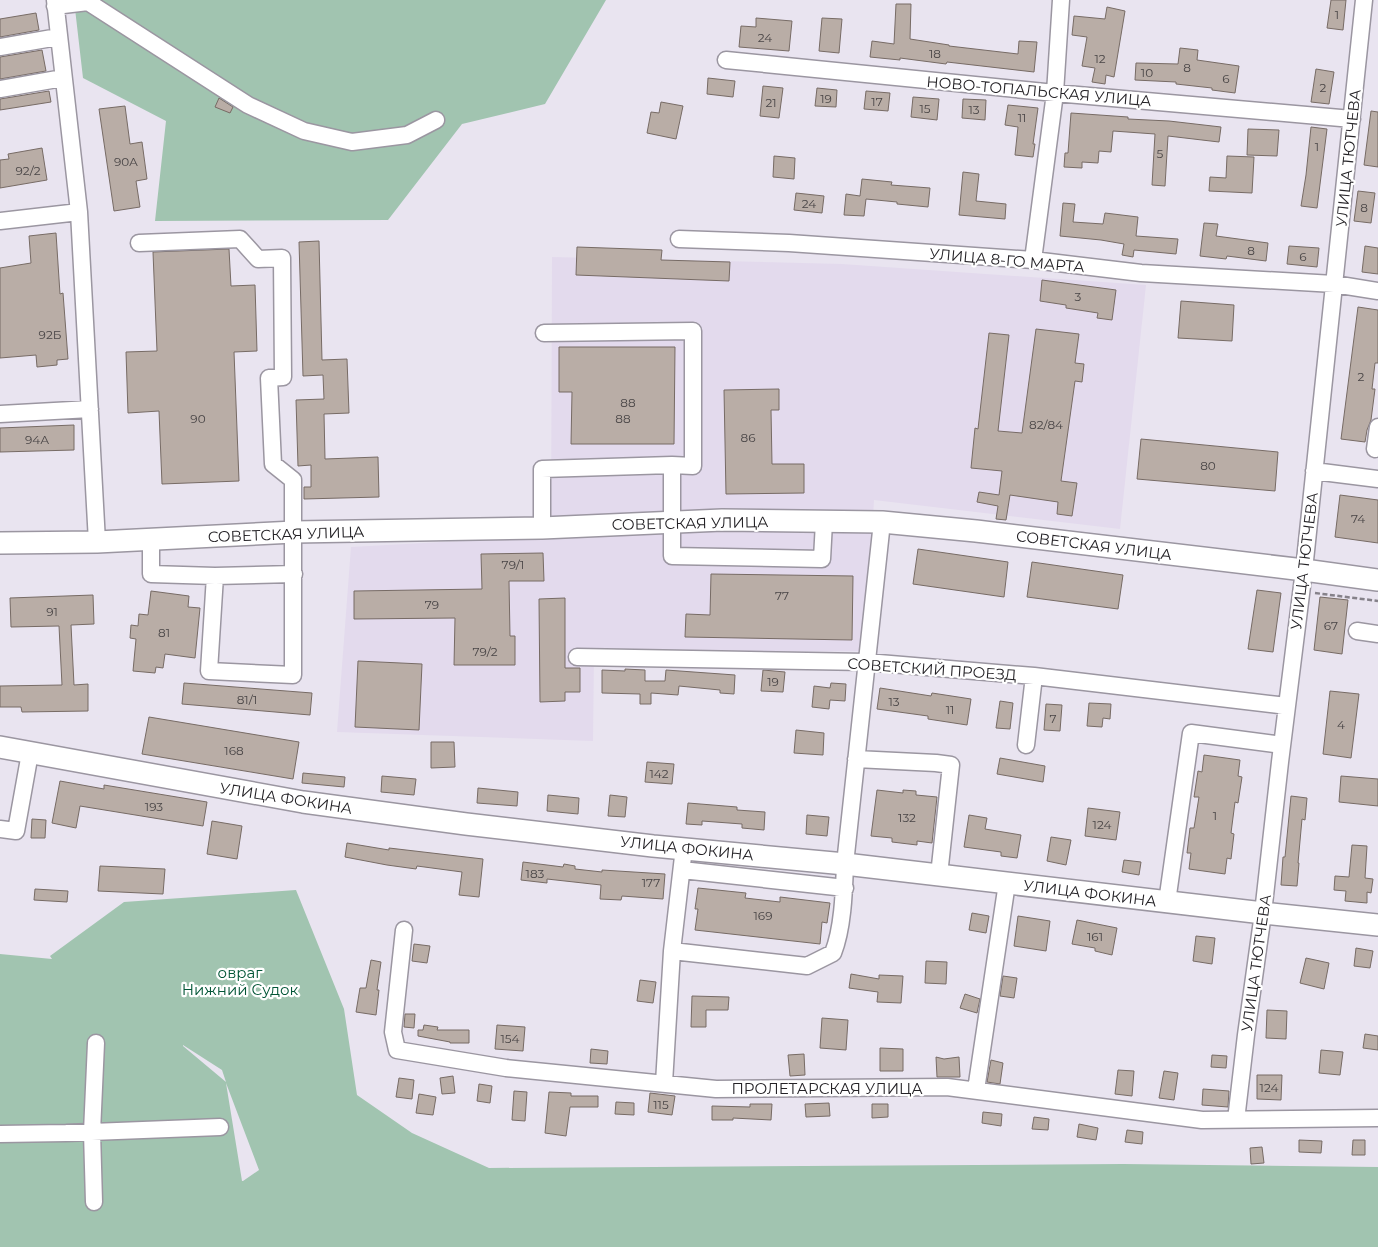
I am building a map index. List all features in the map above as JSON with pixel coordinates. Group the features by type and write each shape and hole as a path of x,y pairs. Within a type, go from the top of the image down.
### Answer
{"main road":[{"name":"СОВЕТСКАЯ УЛИЦА","path":"0,543 97,542 294,532 542,528 673,521 882,522 976,531 1378,580"},
{"name":"УЛИЦА ФОКИНА","path":"0,747 303,802 466,824 653,846 845,864 1378,925"}],"street":[{"path":"1033,260 1055,93 1061,0"},
{"name":"УЛИЦА ТЮТЧЕВА","path":"1236,1120 1304,570 1364,0"},
{"path":"97,542 79,212 55,3 89,1 248,105 304,131 352,142 407,135 436,120"},
{"path":"0,47 58,37"},
{"name":"НОВО-ТОПАЛЬСКАЯ УЛИЦА","path":"726,60 1055,93 1352,119"},
{"path":"0,89 63,78"},
{"path":"0,221 79,212"},
{"path":"139,243 240,239 258,259 282,258 283,377 269,378 273,464 293,480 293,676 208,670 215,576"},
{"name":"УЛИЦА 8-ГО МАРТА","path":"679,239 789,243 1033,260 1141,273 1334,284 1378,291"},
{"path":"542,528 542,469 693,466 693,331 544,333"},
{"path":"0,414 90,409"},
{"path":"1375,449 1378,427"},
{"path":"672,466 672,556 822,559 824,522"},
{"path":"1314,471 1378,478"},
{"path":"672,951 807,966 833,953 838,941 882,522"},
{"path":"151,539 151,574 215,576 294,574"},
{"path":"1357,631 1378,634"},
{"name":"СОВЕТСКИЙ ПРОЕЗД","path":"577,657 867,662 1034,676 1286,706"},
{"path":"1026,745 1034,676"},
{"path":"1166,902 1191,733 1282,744"},
{"path":"0,829 16,831 30,753"},
{"path":"856,759 951,765 939,875"},
{"path":"664,1083 672,951 684,848"},
{"path":"682,870 844,888"},
{"path":"976,1090 1007,883"},
{"name":"ПРОЛЕТАРСКАЯ УЛИЦА","path":"404,930 393,1032 397,1050 506,1068 716,1088 938,1087 976,1090 1202,1120 1378,1118"},
{"path":"94,1202 92,1132 96,1043"},
{"path":"0,1134 220,1127"}],"path":[{"path":"1313,593 1378,600"}],"shaded area":[{"path":"552,257 842,264 1146,285 1120,529 874,500 865,651 594,653 593,741 337,732 351,547 551,536"}],"green space":[{"path":"74,0 606,0 545,104 462,124 388,220 155,221 166,121 83,78"},
{"name":"овраг Нижний Судок","path":"296,890 344,1009 357,1095 412,1133 489,1168 1123,1164 1378,1167 1378,1247 0,1247 0,954 52,959 50,956 124,902","holes":["183,1046 222,1070 226,1082","226,1083 259,1170 243,1181 242,1181"]}],"building":[{"path":"1331,0 1346,0 1343,30 1327,28"},
{"path":"896,4 911,4 910,39 949,46 1018,54 1019,41 1037,42 1034,72 947,62 946,64 900,58 900,60 870,57 872,41 894,44"},
{"path":"1107,7 1125,11 1114,77 1106,75 1105,84 1092,82 1095,68 1082,66 1087,37 1072,35 1074,16 1105,19"},
{"path":"36,13 39,30 0,37 0,19"},
{"path":"756,18 792,21 789,51 739,47 741,26 756,27"},
{"path":"822,18 842,19 839,53 819,51"},
{"path":"1180,48 1198,50 1197,60 1239,66 1235,93 1176,84 1176,82 1135,80 1136,63 1178,64"},
{"path":"42,50 46,71 0,79 0,57"},
{"path":"1316,69 1334,72 1329,104 1311,102"},
{"path":"708,78 735,81 733,97 707,94"},
{"path":"763,86 783,88 779,118 760,116"},
{"path":"817,88 837,90 836,107 815,106"},
{"path":"49,91 51,102 0,110 0,99"},
{"path":"866,91 890,93 888,111 864,109"},
{"path":"913,97 939,99 937,120 911,117"},
{"path":"219,98 233,107 230,113 215,107"},
{"path":"963,99 986,100 985,120 962,118"},
{"path":"661,102 683,106 676,139 647,133 651,112 659,113"},
{"path":"1008,105 1038,108 1033,157 1015,155 1018,127 1005,125"},
{"path":"125,106 130,144 142,142 147,179 136,181 140,207 114,211 99,109"},
{"path":"1371,111 1378,112 1378,167 1364,165"},
{"path":"1071,113 1221,127 1219,142 1168,136 1165,186 1152,185 1155,134 1113,131 1111,152 1099,151 1098,163 1082,162 1082,168 1064,167 1065,153 1068,153"},
{"path":"1311,127 1327,129 1317,208 1301,206"},
{"path":"1248,129 1279,130 1277,156 1247,155"},
{"path":"42,148 47,180 0,188 0,160 9,159 8,154"},
{"path":"774,156 795,158 794,179 773,177"},
{"path":"1227,156 1254,157 1252,193 1209,191 1210,177 1226,178"},
{"path":"963,172 979,174 976,201 1006,204 1005,219 959,215"},
{"path":"862,179 892,182 891,185 930,188 928,207 866,199 864,216 844,215 846,194 860,196"},
{"path":"1358,191 1375,193 1371,223 1354,221"},
{"path":"796,193 824,196 822,213 794,210"},
{"path":"1063,203 1075,204 1073,222 1103,224 1105,213 1138,217 1136,236 1178,239 1176,254 1134,250 1133,257 1122,255 1124,244 1060,236"},
{"path":"1204,223 1218,224 1216,236 1268,243 1266,261 1227,256 1226,259 1200,256"},
{"path":"56,233 60,294 63,293 68,359 57,360 57,365 37,367 36,355 0,358 0,268 31,263 29,236"},
{"path":"319,241 322,360 347,359 349,413 324,414 325,459 378,457 379,497 304,499 304,487 311,487 311,465 298,466 296,400 324,399 323,375 303,376 299,242"},
{"path":"1289,246 1319,248 1317,267 1287,264"},
{"path":"1365,246 1378,248 1378,274 1362,272"},
{"path":"577,247 662,250 661,260 730,262 729,281 576,275"},
{"path":"229,249 231,286 255,285 257,351 234,352 239,481 162,484 159,411 128,413 126,352 157,351 153,252"},
{"path":"1042,280 1116,290 1112,320 1097,318 1098,313 1066,308 1066,305 1040,301"},
{"path":"1181,301 1234,305 1232,341 1178,338"},
{"path":"1358,307 1378,310 1378,363 1375,363 1372,389 1375,389 1371,420 1365,442 1341,439"},
{"path":"1036,329 1079,334 1075,363 1084,364 1082,382 1075,381 1061,481 1077,483 1072,516 1057,514 1058,502 1010,495 1006,520 996,519 998,506 977,502 979,492 999,495 1002,471 971,468 975,428 978,429 989,333 1009,335 998,431 1022,433"},
{"path":"559,347 675,347 674,444 571,444 572,392 559,392"},
{"path":"779,389 779,410 771,410 772,464 804,464 804,493 726,494 724,390"},
{"path":"74,425 74,450 0,452 0,428"},
{"path":"1141,439 1278,452 1275,491 1137,479"},
{"path":"1340,495 1378,500 1378,543 1335,537"},
{"path":"918,549 1008,562 1004,597 913,584"},
{"path":"543,553 544,581 509,581 510,636 515,636 515,665 454,665 455,618 354,619 354,591 482,589 481,554"},
{"path":"1032,562 1123,575 1118,609 1027,597"},
{"path":"711,574 853,576 852,640 685,637 686,614 710,615"},
{"path":"1257,590 1281,593 1273,652 1248,649"},
{"path":"151,591 189,596 188,607 200,608 195,658 165,654 163,668 156,667 155,673 133,671 136,639 130,638 131,625 138,626 139,614 148,615"},
{"path":"93,595 94,624 71,625 74,685 88,684 88,711 22,712 21,707 0,707 0,686 62,685 59,626 11,627 10,598"},
{"path":"1320,597 1348,600 1342,654 1314,650"},
{"path":"565,598 565,668 580,668 580,692 565,692 565,701 540,702 539,599"},
{"path":"358,661 422,664 419,730 355,727"},
{"path":"625,669 645,670 645,681 665,681 666,670 735,675 734,694 720,693 720,690 679,686 678,695 651,693 651,704 640,704 640,694 602,693 602,670 625,671"},
{"path":"763,670 785,672 783,692 761,691"},
{"path":"184,683 312,693 310,715 182,704"},
{"path":"831,683 846,684 845,701 830,700 829,709 812,707 814,686 830,688"},
{"path":"880,688 931,696 932,693 971,699 967,725 928,719 928,716 877,709"},
{"path":"1330,691 1359,694 1351,758 1323,754"},
{"path":"1000,701 1013,703 1010,729 996,728"},
{"path":"1089,703 1111,704 1110,719 1103,718 1102,727 1087,726"},
{"path":"1046,704 1062,705 1060,731 1044,730"},
{"path":"149,717 299,742 293,779 142,754"},
{"path":"796,730 824,733 823,755 794,753"},
{"path":"431,742 454,742 455,767 431,768"},
{"path":"1204,755 1240,760 1238,776 1242,777 1238,803 1235,802 1231,833 1234,834 1231,859 1227,858 1225,874 1189,869 1191,853 1187,853 1190,828 1194,828 1199,797 1194,797 1198,771 1202,772"},
{"path":"1000,758 1045,766 1043,782 997,774"},
{"path":"647,762 674,764 672,784 645,782"},
{"path":"303,773 345,777 344,787 302,783"},
{"path":"382,776 416,779 414,795 381,792"},
{"path":"1341,776 1378,779 1378,806 1339,802"},
{"path":"60,781 104,789 104,785 207,802 203,826 80,806 76,828 52,823"},
{"path":"478,788 518,792 517,806 477,803"},
{"path":"877,790 903,793 903,790 916,791 916,795 937,797 932,843 917,841 917,845 892,842 892,838 871,836"},
{"path":"548,795 579,798 578,814 547,811"},
{"path":"610,795 627,797 625,817 608,816"},
{"path":"1291,796 1307,798 1305,820 1302,819 1297,886 1281,885"},
{"path":"688,803 737,807 737,810 765,812 764,830 742,828 742,824 702,821 702,825 686,824"},
{"path":"1088,808 1120,812 1116,840 1085,836"},
{"path":"807,815 829,817 827,836 806,834"},
{"path":"969,815 987,818 985,829 1021,835 1017,858 1001,856 1001,852 964,847"},
{"path":"32,819 46,820 45,838 31,838"},
{"path":"212,821 242,826 237,859 207,854"},
{"path":"1051,837 1071,840 1066,865 1047,861"},
{"path":"347,843 389,850 389,848 483,859 479,897 459,895 462,872 417,866 416,869 345,857"},
{"path":"1352,845 1367,846 1365,878 1373,879 1371,893 1367,892 1367,903 1345,901 1346,891 1334,890 1335,876 1349,877"},
{"path":"1124,860 1141,862 1139,875 1122,872"},
{"path":"523,862 563,867 564,864 575,866 575,869 602,872 602,870 665,874 663,899 622,896 621,900 600,899 601,885 547,879 547,883 521,880"},
{"path":"100,866 165,869 163,894 98,891"},
{"path":"698,888 746,893 745,898 780,902 780,897 830,903 827,923 822,922 820,944 695,930"},
{"path":"35,889 68,891 67,902 34,900"},
{"path":"972,913 989,916 986,933 969,930"},
{"path":"1018,916 1050,921 1046,951 1014,946"},
{"path":"1077,920 1117,928 1112,955 1095,951 1095,948 1072,944"},
{"path":"1196,936 1215,938 1212,964 1193,961"},
{"path":"414,944 430,946 427,963 412,961"},
{"path":"1356,948 1373,951 1370,968 1354,966"},
{"path":"1306,958 1329,963 1324,989 1300,983"},
{"path":"371,960 381,962 376,1015 356,1012 360,988 366,988"},
{"path":"926,961 947,962 946,984 925,983"},
{"path":"851,974 879,979 879,975 903,976 901,1003 877,1002 878,992 849,988"},
{"path":"1003,976 1017,978 1014,998 1000,996"},
{"path":"640,980 656,982 653,1003 637,1001"},
{"path":"965,994 980,999 977,1013 960,1008"},
{"path":"692,996 729,997 728,1010 706,1010 706,1027 691,1027"},
{"path":"1267,1010 1287,1011 1286,1039 1266,1038"},
{"path":"405,1014 415,1014 414,1028 404,1027"},
{"path":"822,1018 848,1020 846,1050 820,1048"},
{"path":"424,1025 438,1027 437,1030 469,1030 469,1043 450,1043 418,1036 418,1030 423,1030"},
{"path":"497,1025 525,1027 523,1051 495,1049"},
{"path":"1365,1034 1378,1036 1378,1050 1363,1048"},
{"path":"880,1048 903,1049 903,1071 880,1071"},
{"path":"591,1049 608,1051 607,1064 590,1063"},
{"path":"1321,1050 1343,1052 1340,1075 1319,1073"},
{"path":"804,1054 805,1075 790,1076 788,1055"},
{"path":"1212,1055 1227,1056 1226,1068 1211,1067"},
{"path":"936,1057 944,1059 959,1057 960,1077 937,1077"},
{"path":"991,1060 1003,1063 1000,1084 987,1082"},
{"path":"1118,1070 1134,1071 1132,1096 1115,1094"},
{"path":"1164,1071 1178,1073 1174,1100 1159,1098"},
{"path":"1257,1075 1282,1075 1281,1100 1257,1099"},
{"path":"453,1076 455,1093 442,1094 440,1078"},
{"path":"399,1078 414,1080 412,1099 396,1097"},
{"path":"479,1084 492,1086 490,1103 477,1101"},
{"path":"1203,1089 1229,1091 1228,1107 1202,1105"},
{"path":"514,1091 527,1092 525,1121 512,1120"},
{"path":"549,1092 571,1093 571,1096 598,1096 598,1107 570,1107 566,1136 545,1133"},
{"path":"650,1093 675,1096 672,1115 648,1112"},
{"path":"419,1094 436,1097 433,1115 416,1113"},
{"path":"616,1102 634,1103 634,1115 615,1114"},
{"path":"829,1103 830,1116 806,1117 805,1104"},
{"path":"750,1104 772,1104 771,1120 733,1118 733,1120 712,1120 712,1106 750,1107"},
{"path":"872,1104 888,1104 888,1117 872,1118"},
{"path":"983,1112 1002,1114 1001,1126 982,1123"},
{"path":"1034,1117 1049,1119 1048,1130 1032,1129"},
{"path":"1079,1124 1098,1128 1096,1140 1077,1137"},
{"path":"1127,1130 1143,1132 1142,1144 1125,1142"},
{"path":"1299,1140 1322,1141 1321,1153 1299,1152"},
{"path":"1353,1140 1365,1140 1365,1155 1352,1155"},
{"path":"1262,1147 1264,1163 1251,1164 1250,1148"}]}
